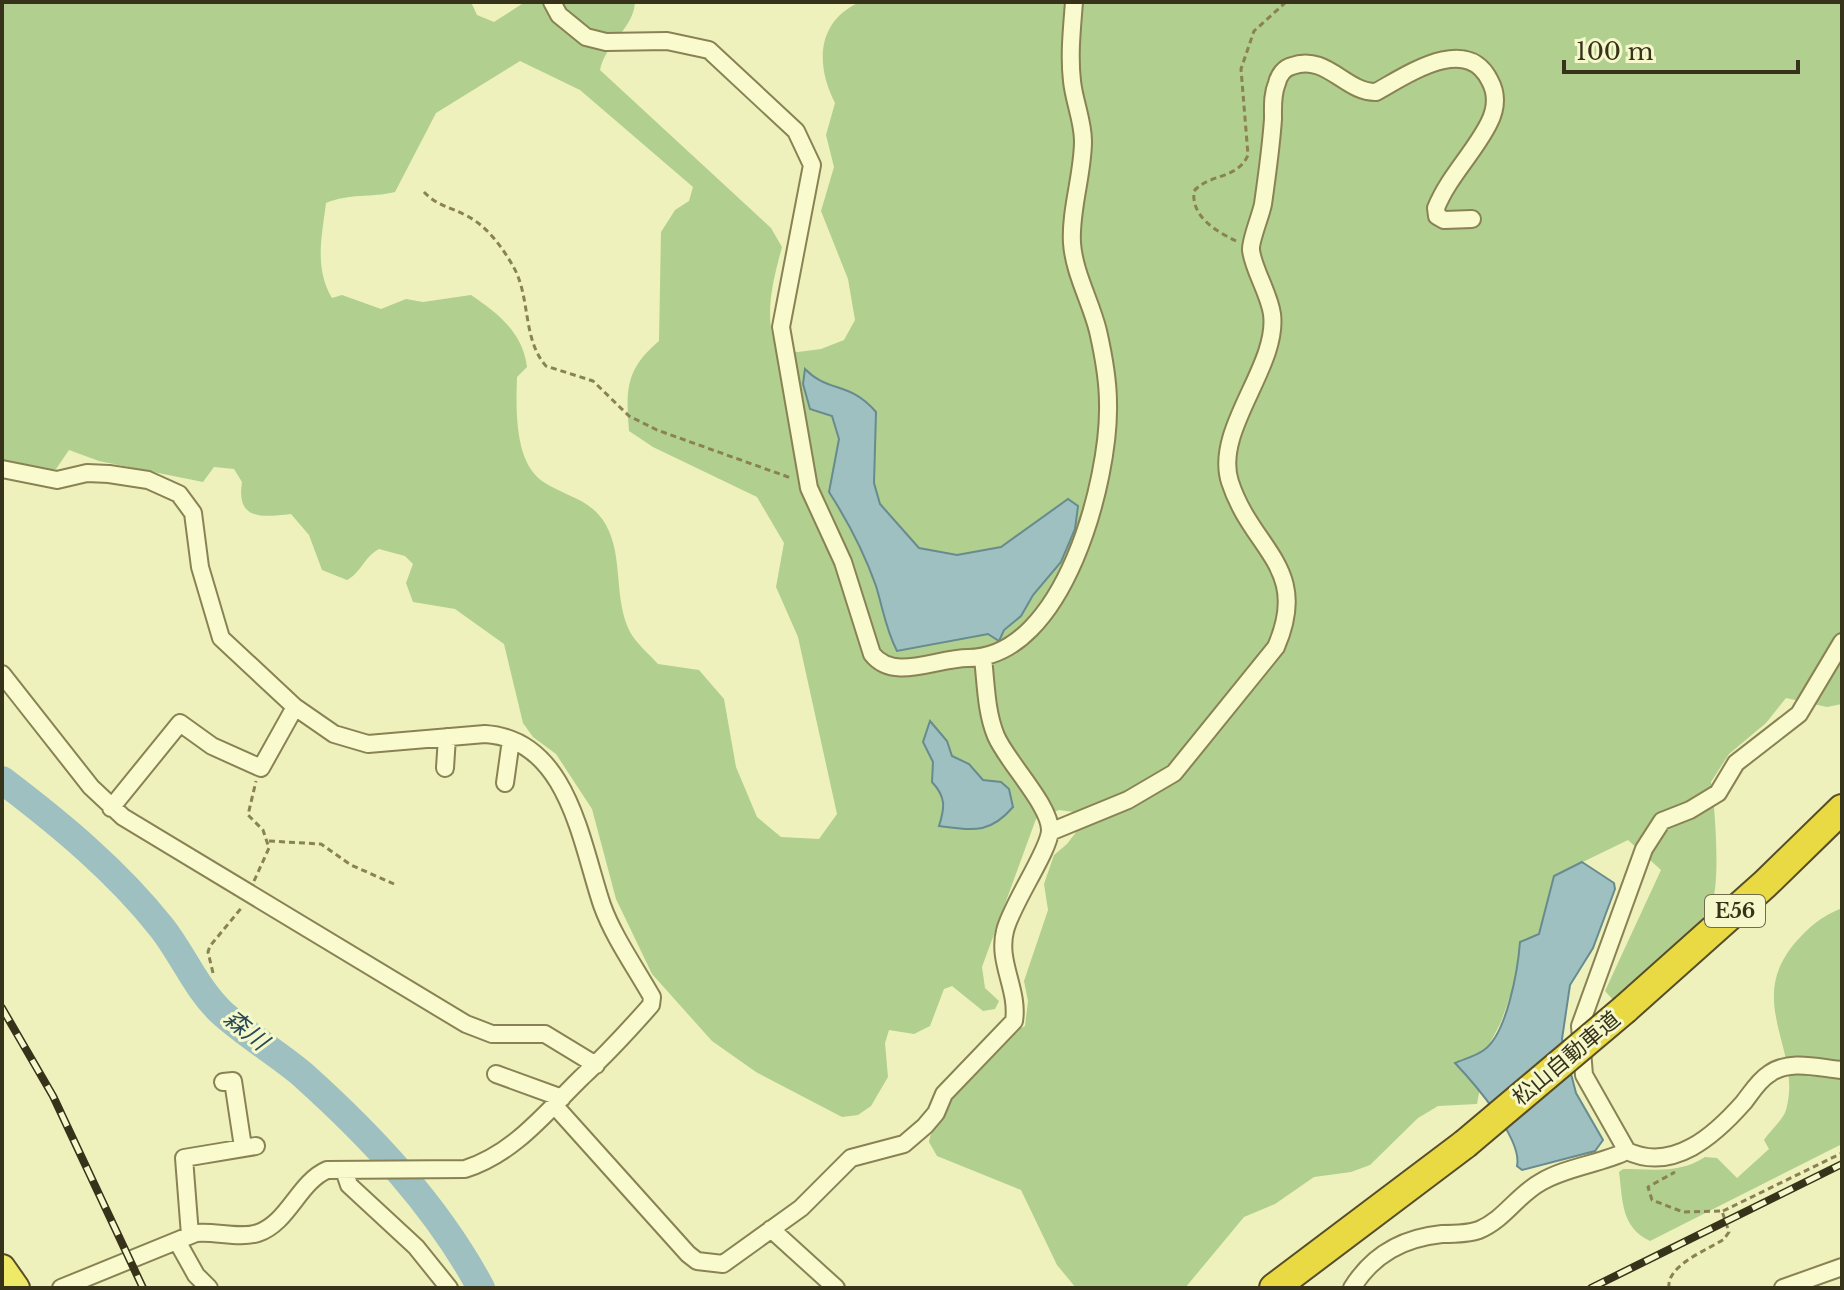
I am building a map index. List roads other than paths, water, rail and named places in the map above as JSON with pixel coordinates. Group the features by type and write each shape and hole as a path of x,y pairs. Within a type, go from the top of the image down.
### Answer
{"highway":[{"name":"松山自動車道","path":"1274,1288 1465,1144 1625,1009 1765,884 1842,809"},
{"path":"2,1268 16,1288"}],"street":[{"path":"552,2 566,22 586,37 606,42 667,41 709,50 796,131 812,165 781,327 809,488 843,562 872,654 881,665 895,669 955,658 983,658 1008,650 1034,624 1061,587 1088,532 1106,440 1108,402 1098,331 1072,243 1083,137 1072,82 1074,2"},
{"path":"1050,832 1128,800 1174,773 1269,656 1287,623 1290,605 1286,582 1228,478 1234,433 1273,324 1261,272 1251,249 1263,206 1277,82 1282,73 1293,65 1311,64 1331,69 1366,92 1376,92 1433,62 1452,58 1472,61 1487,75 1495,91 1494,106 1489,123 1436,208 1437,216 1444,220 1472,219"},
{"path":"2,469 57,480 87,473 135,478 166,485 179,494 193,513 200,567 221,638 295,707 334,734 356,743 485,734 511,740 544,765 561,786 585,843 603,908 652,997 651,1005 531,1130 479,1164 465,1169 327,1170 320,1173 260,1232 184,1238 61,1288"},
{"path":"1627,1151 1584,1075 1580,1026 1644,849 1662,821 1690,810 1718,793 1736,763 1799,714 1842,642"},
{"path":"496,1074 558,1102 697,1261 723,1264 801,1208 851,1158 904,1144 925,1126 936,1113 944,1094 1014,1021 1016,1005 1004,961 1004,932 1050,832 1045,812 996,736 983,658"},
{"path":"2,674 111,808 466,1024 492,1034 545,1034 596,1065"},
{"path":"111,808 180,723 212,746 261,768 295,707"},
{"path":"445,768 447,737"},
{"path":"505,783 511,740"},
{"path":"1352,1288 1371,1262 1398,1244 1421,1236 1476,1232 1495,1221 1526,1190 1546,1179 1627,1151 1659,1159 1687,1149 1725,1123 1769,1073 1793,1065 1842,1070"},
{"path":"209,1288 196,1275 184,1238 184,1158 249,1147 233,1081 223,1082"},
{"path":"350,1172 349,1185 416,1247 449,1288"},
{"path":"771,1229 836,1288"},
{"path":"1783,1288 1842,1267"}],"water":[{"path":"805,369 822,381 857,396 876,412 874,483 880,504 919,548 957,555 1001,547 1068,499 1078,506 1075,529 1061,562 1033,595 1021,616 1004,630 999,641 988,634 897,651 866,561 829,492 839,439 832,416 810,409 803,384"},
{"path":"930,721 947,741 952,756 969,764 983,780 1001,782 1009,789 1013,807 996,822 971,829 939,826 943,802 932,782 933,762 923,742"},
{"path":"1582,862 1614,883 1615,889 1593,948 1570,985 1562,1039 1576,1093 1603,1140 1595,1151 1522,1170 1517,1166 1517,1155 1505,1127 1455,1063 1481,1052 1492,1042 1510,1000 1520,942 1539,934 1554,876"}],"waterway":[{"name":"森川","path":"2,780 66,831 145,907 170,938 204,993 221,1012 303,1075 378,1148 424,1201 481,1288"}],"railway":[{"path":"2,1008 53,1096 143,1288"},
{"path":"1591,1288 1842,1164"}]}
